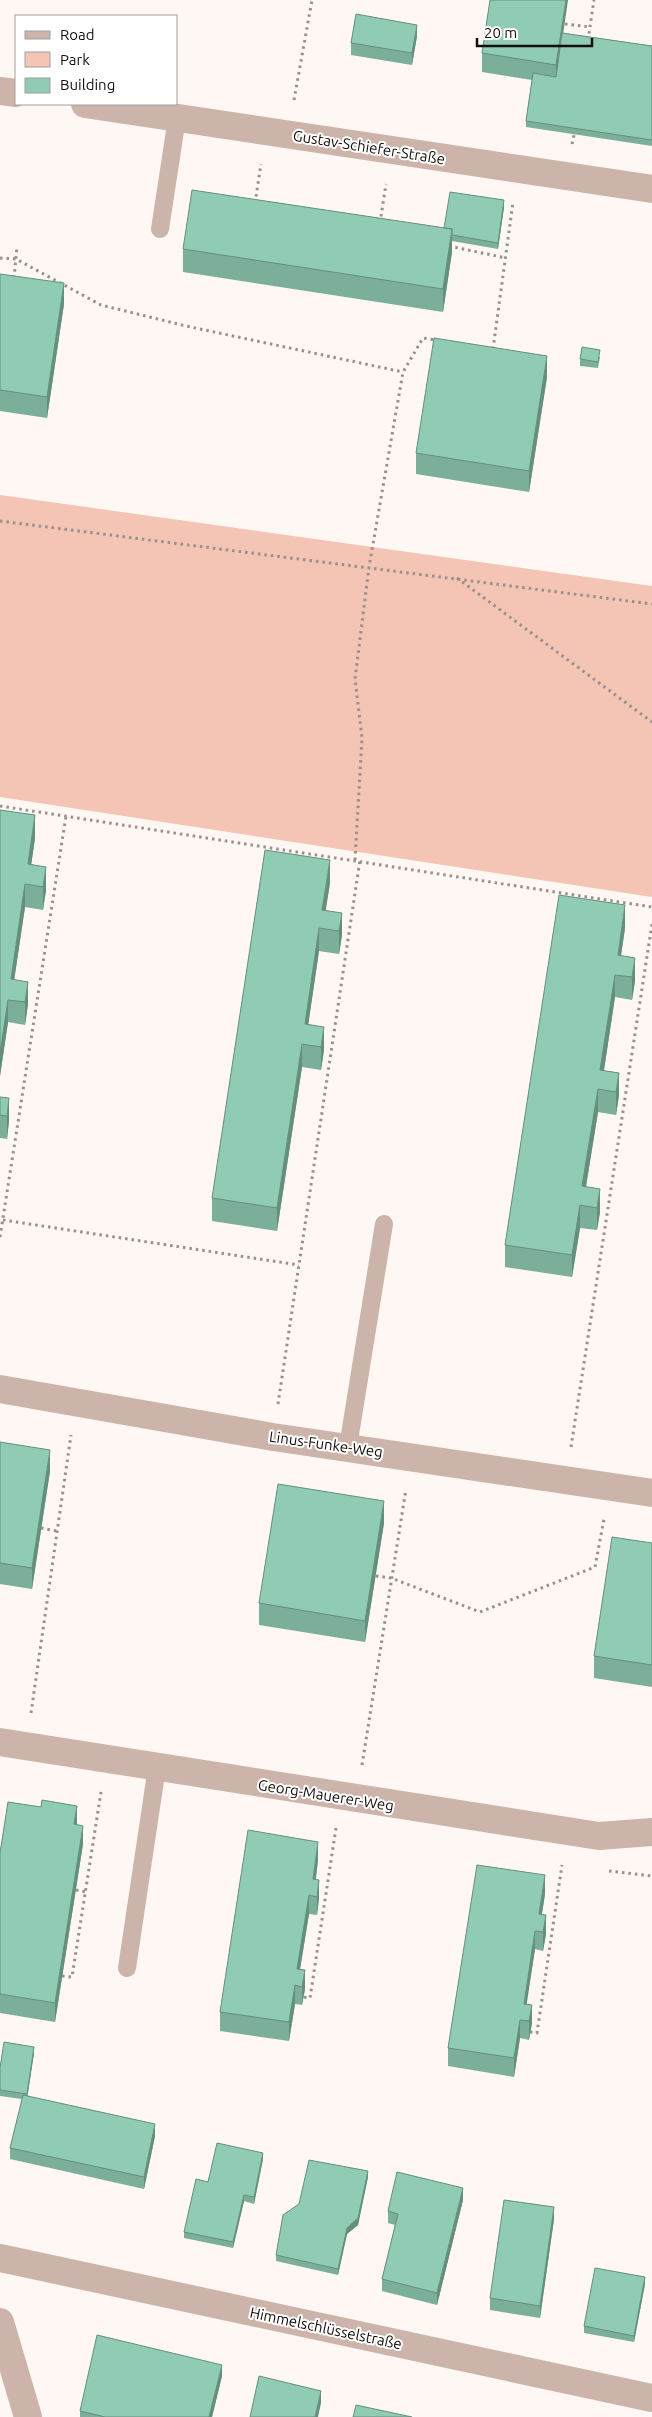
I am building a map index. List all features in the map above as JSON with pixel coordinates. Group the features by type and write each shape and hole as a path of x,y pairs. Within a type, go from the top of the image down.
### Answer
{"street":[{"path":"0,91 15,93"},
{"name":"Gustav-Schiefer-Straße","path":"92,105 652,189"},
{"name":"Linus-Funke-Weg","path":"0,1389 273,1437 652,1493"},
{"name":"Georg-Mauerer-Weg","path":"13,1744 349,1799 568,1832 599,1836 652,1832"},
{"name":"Himmelschlüsselstraße","path":"0,2258 652,2398"},
{"path":"0,2322 28,2417"}],"lane":[{"path":"160,230 177,118"},
{"path":"348,1448 384,1224"},
{"path":"127,1968 157,1767"}],"path":[{"path":"288,134 312,0"},
{"path":"587,43 594,0"},
{"path":"565,24 590,27"},
{"path":"380,223 390,150"},
{"path":"485,348 493,350 518,169"},
{"path":"245,202 264,205"},
{"path":"371,222 390,225"},
{"path":"445,245 506,258"},
{"path":"13,288 16,247"},
{"path":"0,258 16,260 101,304 186,326 403,372"},
{"path":"355,860 362,738 355,678 369,567 403,372 423,338 440,341"},
{"path":"0,521 652,604"},
{"path":"456,578 652,722"},
{"path":"0,806 360,860 652,907"},
{"path":"0,1237 66,816"},
{"path":"273,1437 360,860"},
{"path":"566,1479 652,924"},
{"path":"3,1220 299,1265"},
{"path":"13,1744 56,1531 76,1402"},
{"path":"304,1997 310,1998 324,1908 349,1799 412,1457"},
{"path":"376,1576 391,1578 480,1612 595,1567 609,1486"},
{"path":"41,1528 56,1531"},
{"path":"62,1976 72,1977 101,1790"},
{"path":"530,2032 537,2033 568,1832"},
{"path":"604,1871 652,1876"},
{"path":"76,1890 86,1892"},
{"path":"318,1906 324,1908"},
{"path":"544,1942 550,1943"}],"green space":[{"path":"0,495 652,586 652,897 0,797"}],"building":[{"path":"490,0 566,0 556,65 482,53"},
{"path":"356,14 417,25 412,53 351,43"},
{"path":"562,33 652,46 652,140 526,121 533,73 556,77"},
{"path":"192,190 452,229 443,289 183,249"},
{"path":"450,192 504,200 498,243 452,235 452,229 444,228"},
{"path":"0,274 64,283 47,397 0,390"},
{"path":"434,338 547,356 529,471 416,453"},
{"path":"582,347 600,350 598,362 580,359"},
{"path":"0,810 35,815 28,864 46,867 43,887 25,884 11,979 28,982 25,1002 8,1000 0,1053"},
{"path":"265,850 330,860 322,910 342,913 339,931 319,928 305,1024 324,1027 321,1047 302,1044 277,1208 212,1198"},
{"path":"559,895 625,905 618,955 635,958 632,977 615,975 600,1070 619,1073 616,1092 598,1089 582,1186 600,1189 597,1208 580,1205 572,1255 505,1245"},
{"path":"0,1097 9,1098 7,1116 0,1115"},
{"path":"0,1442 50,1450 32,1568 0,1563"},
{"path":"278,1484 384,1501 365,1621 259,1603"},
{"path":"612,1537 652,1543 652,1665 594,1656"},
{"path":"42,1800 77,1806 74,1824 83,1826 55,2003 0,1994 0,1853 8,1802 41,1807"},
{"path":"248,1830 318,1842 313,1879 319,1880 317,1897 309,1895 297,1969 305,1970 302,1987 295,1985 289,2022 220,2012"},
{"path":"477,1865 545,1875 539,1914 546,1915 543,1932 535,1931 524,2004 532,2005 529,2021 520,2020 514,2058 448,2048"},
{"path":"4,2042 34,2047 27,2094 0,2090 0,2068"},
{"path":"23,2095 155,2124 144,2177 10,2148"},
{"path":"217,2143 263,2153 254,2197 244,2195 233,2242 184,2232 196,2179 208,2182"},
{"path":"309,2160 368,2171 358,2218 347,2228 338,2269 276,2255 283,2215 299,2204"},
{"path":"397,2172 463,2188 437,2293 382,2279 398,2214 388,2211"},
{"path":"504,2200 554,2207 540,2306 490,2298"},
{"path":"595,2268 645,2277 634,2336 584,2326"},
{"path":"97,2335 222,2365 209,2417 105,2417 80,2411"},
{"path":"259,2376 321,2391 315,2417 250,2417"},
{"path":"356,2405 412,2417 353,2417"}]}
